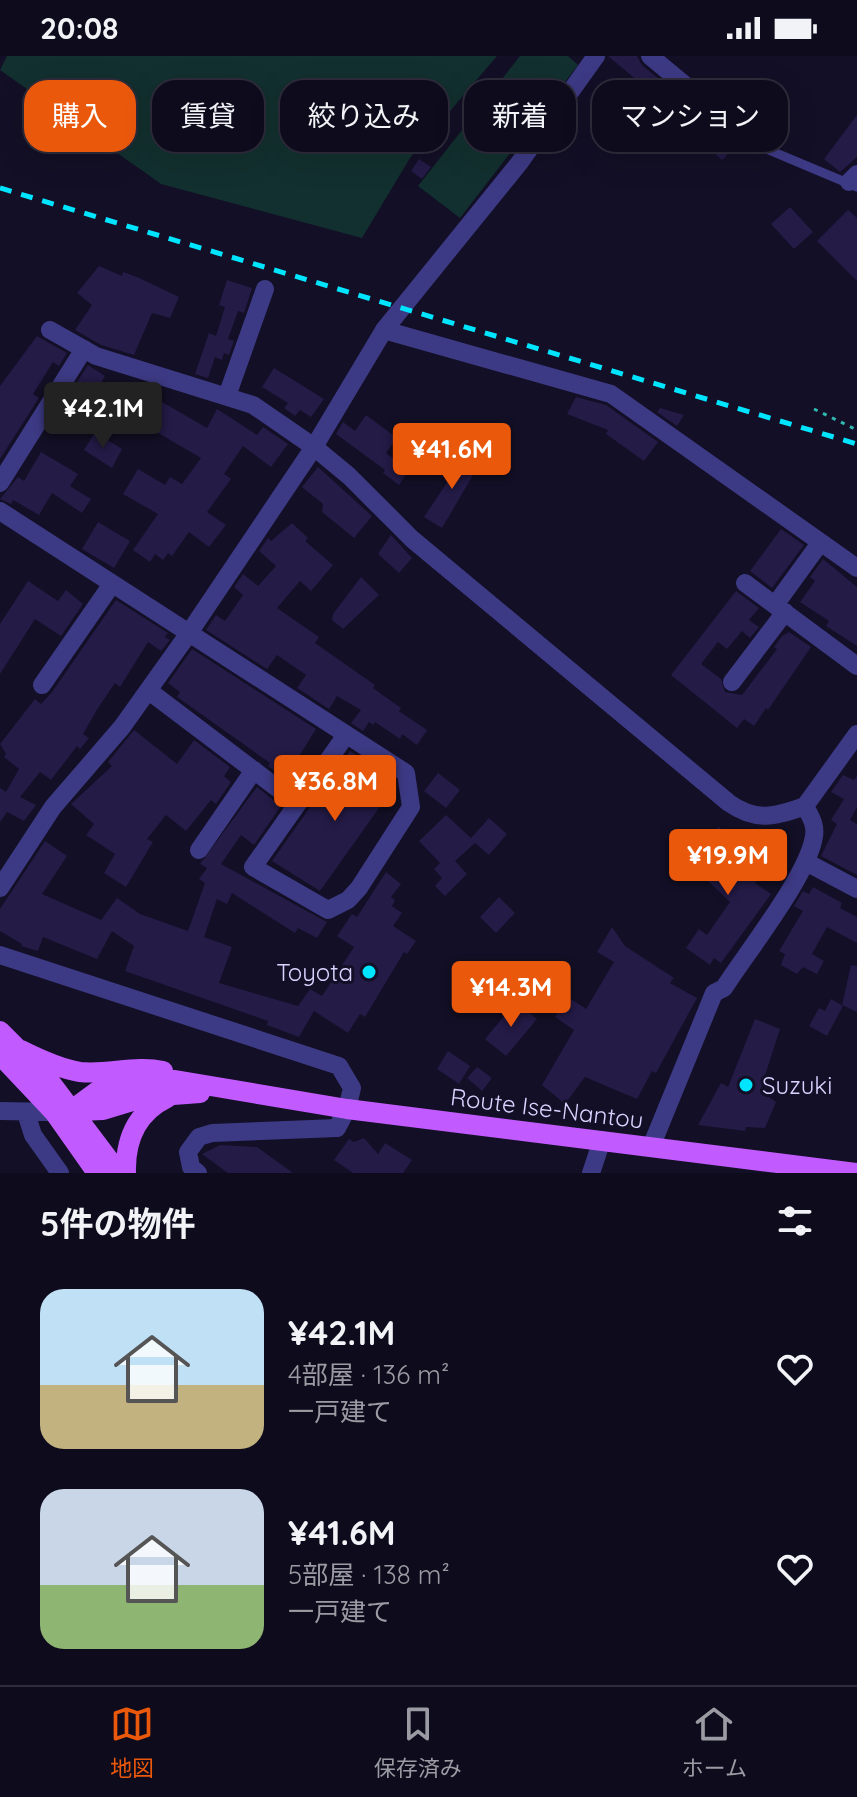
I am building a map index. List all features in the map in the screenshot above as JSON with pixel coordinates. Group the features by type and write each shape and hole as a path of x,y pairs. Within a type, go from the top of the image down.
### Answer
{"main road":[{"path":"0,1031 21,1050 63,1110 97,1173"},
{"path":"21,1050 44,1062 80,1072 149,1068 232,1091"},
{"path":"0,1055 63,1110 119,1173"},
{"name":"Route Ise-Nantou","path":"63,1110 96,1092 145,1080 175,1080 347,1109 857,1173"},
{"name":"Route Ise-Nantou","path":"63,1110 103,1110 146,1097 232,1091"},
{"path":"126,1173 131,1133 146,1112 174,1094"}],"street":[{"path":"2,879 53,807 149,691 314,447 384,330 520,162 596,56"},
{"path":"650,56 679,80"},
{"path":"227,396 265,289"},
{"path":"50,330 84,349 129,367 253,405 314,447 349,476 412,539 744,813 768,818 805,806 851,755 857,734"},
{"path":"384,330 611,394 857,568"},
{"path":"0,483 84,349"},
{"path":"0,511 406,773 411,807 359,888 348,900 328,910 253,867 346,735"},
{"path":"732,682 820,543"},
{"path":"745,583 857,666"},
{"path":"42,685 112,584"},
{"path":"149,691 297,803"},
{"path":"199,850 254,770"},
{"path":"651,1147 714,993 724,988 806,862 814,836 813,822 805,806"},
{"path":"806,862 857,889"},
{"path":"0,955 339,1066 352,1088 347,1109 337,1128 212,1133 199,1137 188,1152 191,1167 198,1173"},
{"path":"0,1111 26,1113 63,1110"},
{"path":"26,1113 33,1135 60,1173"},
{"path":"591,1173 602,1140"}],"lane":[{"path":"776,152 854,181"}],"path":[{"path":"814,409 857,430"}],"green space":[{"path":"7,56 497,56 477,80 464,80 464,95 448,113 448,80 280,80 280,152 415,152 362,238 161,184 116,152 136,152 136,80 24,80 24,87 0,70"},
{"path":"520,56 568,56 578,65 566,80 501,80"},
{"path":"464,127 464,152 511,152 460,218 418,186 445,152 448,152"}],"building":[{"path":"608,56 637,56 642,65 660,80 636,80"},
{"path":"857,115 857,157 840,172 824,159"},
{"path":"713,152 730,152 722,160"},
{"path":"419,159 431,167 422,179 411,171"},
{"path":"790,207 813,232 794,249 771,224"},
{"path":"848,210 857,218 857,281 817,241"},
{"path":"99,266 122,276 123,272 137,277 179,297 170,318 152,313 134,355 101,345 75,330 92,305 77,293"},
{"path":"227,280 252,288 244,313 238,311 228,339 234,341 229,355 224,353 222,360 215,357 208,378 195,374 209,333 216,336 225,307 219,305"},
{"path":"37,336 67,353 59,366 53,362 33,394 39,398 0,459 0,386"},
{"path":"88,365 105,376 95,393 77,382"},
{"path":"274,368 324,399 311,417 300,410 295,416 284,408 288,403 262,387"},
{"path":"576,397 606,405 658,442 644,461 606,434 608,430 567,414"},
{"path":"162,402 207,428 217,409 257,435 263,427 288,444 271,467 243,446 224,474 231,479 207,512 226,525 209,547 189,532 172,556 168,553 163,560 155,554 150,562 133,550 158,514 123,494 138,469 165,485 170,477 182,484 201,458 148,427"},
{"path":"660,408 684,415 677,426 657,412"},
{"path":"366,415 397,438 386,453 409,470 399,485 383,473 385,470 336,434 343,422 355,431"},
{"path":"95,432 122,449 112,468 84,450"},
{"path":"468,451 479,459 473,468 476,470 442,528 424,517"},
{"path":"41,452 78,474 70,486 91,499 82,513 52,493 39,515 13,500 11,504 0,499 18,477 24,481"},
{"path":"318,467 372,516 354,538 322,512 323,504 302,487"},
{"path":"98,522 130,541 114,568 82,549"},
{"path":"292,523 308,538 305,541 333,565 311,591 300,581 277,608 319,637 315,643 375,685 373,688 401,708 399,711 427,730 417,745 402,734 400,739 375,722 373,725 369,722 363,731 351,723 361,710 337,696 329,709 297,688 306,675 277,655 267,669 206,630 216,615 225,621 243,595 234,587 243,574 258,586 276,566 259,551 268,538 271,541"},
{"path":"781,529 804,545 772,588 750,571"},
{"path":"391,535 412,558 399,573 378,554"},
{"path":"823,559 857,587 857,646 826,626 829,621 800,602 815,581 810,577"},
{"path":"361,577 379,595 343,629 332,620 333,614"},
{"path":"28,581 58,601 66,590 83,604 61,636 35,619 0,674 0,624"},
{"path":"736,591 759,608 749,620 759,627 750,638 742,631 727,649 718,642 701,664 721,679 725,692 742,695 777,649 774,647 782,636 789,632 811,647 754,726 744,719 737,728 671,675"},
{"path":"116,600 168,633 165,637 170,640 161,651 148,642 120,687 115,683 98,708 83,734 89,738 80,749 77,746 51,780 40,772 20,797 36,805 24,821 7,812 0,822 0,788 6,792 19,769 4,757 6,754 0,744 35,699 41,704 52,692"},
{"path":"192,649 316,729 285,779 268,766 270,763 177,697 180,692 168,683"},
{"path":"134,730 177,764 194,740 230,767 224,776 231,782 216,804 211,800 186,831 166,815 147,839 153,842 126,887 104,873 115,854 86,835 94,824 71,804 112,766 108,762"},
{"path":"350,751 395,780 396,784 320,891 272,861 320,793 329,800 350,770 341,763"},
{"path":"438,773 460,790 446,808 424,791"},
{"path":"843,775 854,780 857,776 857,807 850,820 857,824 857,875 821,856 837,824 831,820 844,799 831,792"},
{"path":"257,787 281,806 254,845 241,835 221,864 327,922 317,938 298,928 295,933 232,893 227,904 217,899 204,937 232,947 219,983 298,1006 310,989 322,996 354,947 337,936 352,914 357,917 386,872 401,884 391,897 395,900 392,906 402,913 393,926 416,941 407,954 404,952 365,1017 360,1014 348,1033 314,1011 299,1037 267,1025 268,1021 125,971 134,946 112,931 97,959 43,937 38,951 21,946 0,931 0,909 45,841 67,856 42,894 101,920 117,898 140,914 188,931 205,883 199,879 207,868 200,864"},
{"path":"446,815 471,838 489,818 507,834 489,855 475,843 455,861 467,874 445,896 435,886 442,878 434,869 440,863 419,841"},
{"path":"719,827 736,842 739,838 750,848 738,860 760,876 755,883 771,894 721,963 714,958 710,965 686,948 699,929 707,935 730,902 708,881 718,871 696,851"},
{"path":"813,887 842,903 840,908 857,917 857,943 827,927 812,954 824,961 817,974 803,967 797,974 781,965 785,954 779,951 803,911 794,906 803,891 809,894"},
{"path":"499,897 515,913 496,933 480,917"},
{"path":"612,927 625,946 674,978 670,983 697,998 656,1073 652,1071 637,1099 585,1077 565,1104 542,1085 574,1030 555,1017 568,997 586,1009 614,962 597,952"},
{"path":"851,965 857,966 857,1012 842,1005"},
{"path":"831,999 843,1006 827,1036 809,1026 819,1008 825,1011"},
{"path":"516,1002 537,1019 506,1056 485,1039"},
{"name":"Suzuki","path":"755,1019 780,1029 760,1091 776,1102 765,1128 746,1127 745,1131 698,1125 721,1083 728,1087"},
{"path":"448,1051 470,1066 459,1084 437,1069"},
{"path":"477,1067 492,1078 482,1091 467,1078"},
{"path":"364,1138 378,1154 385,1143 412,1160 403,1173 353,1173 334,1160 349,1139 354,1142"},
{"path":"220,1145 257,1147 293,1173 228,1173 202,1154"}],"railway":[{"path":"0,188 857,444"}],"place":[{"name":"Toyota","path":"369,972"},
{"name":"Suzuki","path":"746,1085"}]}
